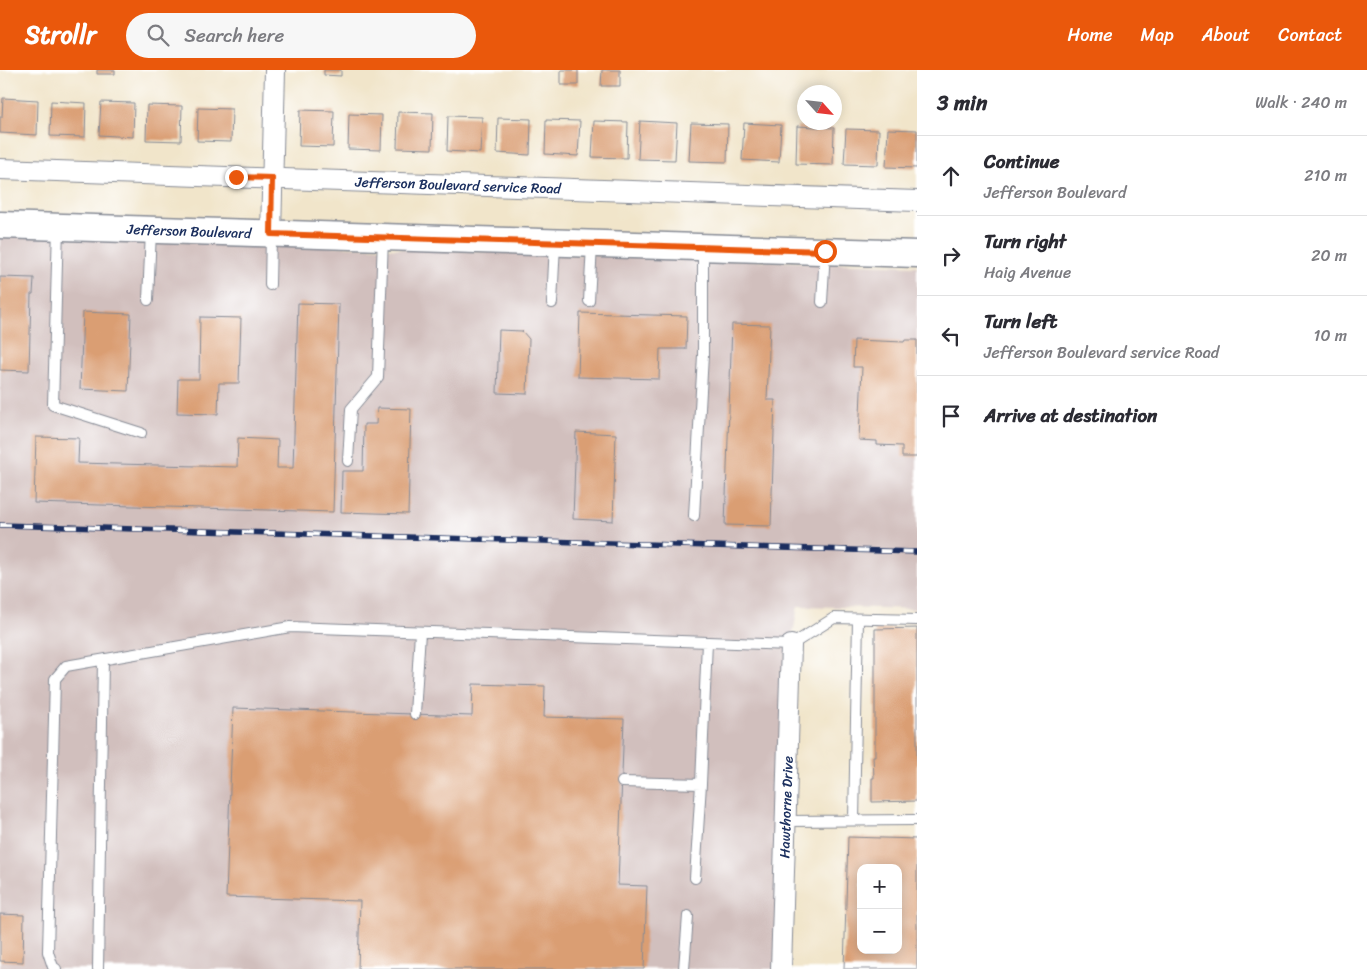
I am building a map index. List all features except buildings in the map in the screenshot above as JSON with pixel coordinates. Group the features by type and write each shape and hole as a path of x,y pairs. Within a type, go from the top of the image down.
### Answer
{"street":[{"path":"271,234 275,70"},
{"name":"Jefferson Boulevard service Road","path":"0,169 917,201"},
{"name":"Jefferson Boulevard","path":"0,224 917,254"},
{"name":"Hawthorne Drive","path":"781,969 791,645"}],"lane":[{"path":"58,226 53,405 141,434"},
{"path":"148,300 151,230"},
{"path":"270,285 271,234"},
{"path":"348,461 351,409 378,377 383,238"},
{"path":"552,303 555,243"},
{"path":"589,301 592,244"},
{"path":"694,516 703,355 703,248"},
{"path":"822,302 825,251"},
{"path":"56,969 53,967 48,952 54,679 66,666 290,628 791,645 834,618 917,620"},
{"path":"854,820 858,619"},
{"path":"415,714 420,632"},
{"path":"695,878 707,642"},
{"path":"98,969 104,660"},
{"path":"622,782 701,784"},
{"path":"786,820 917,820"},
{"path":"684,969 688,916"}],"shaded area":[{"path":"0,235 917,266 917,609 798,606 791,645 781,969 0,969"}],"railway":[{"path":"0,525 917,552"}],"route":[{"path":"236,177 272,178 271,234 825,251"}]}
